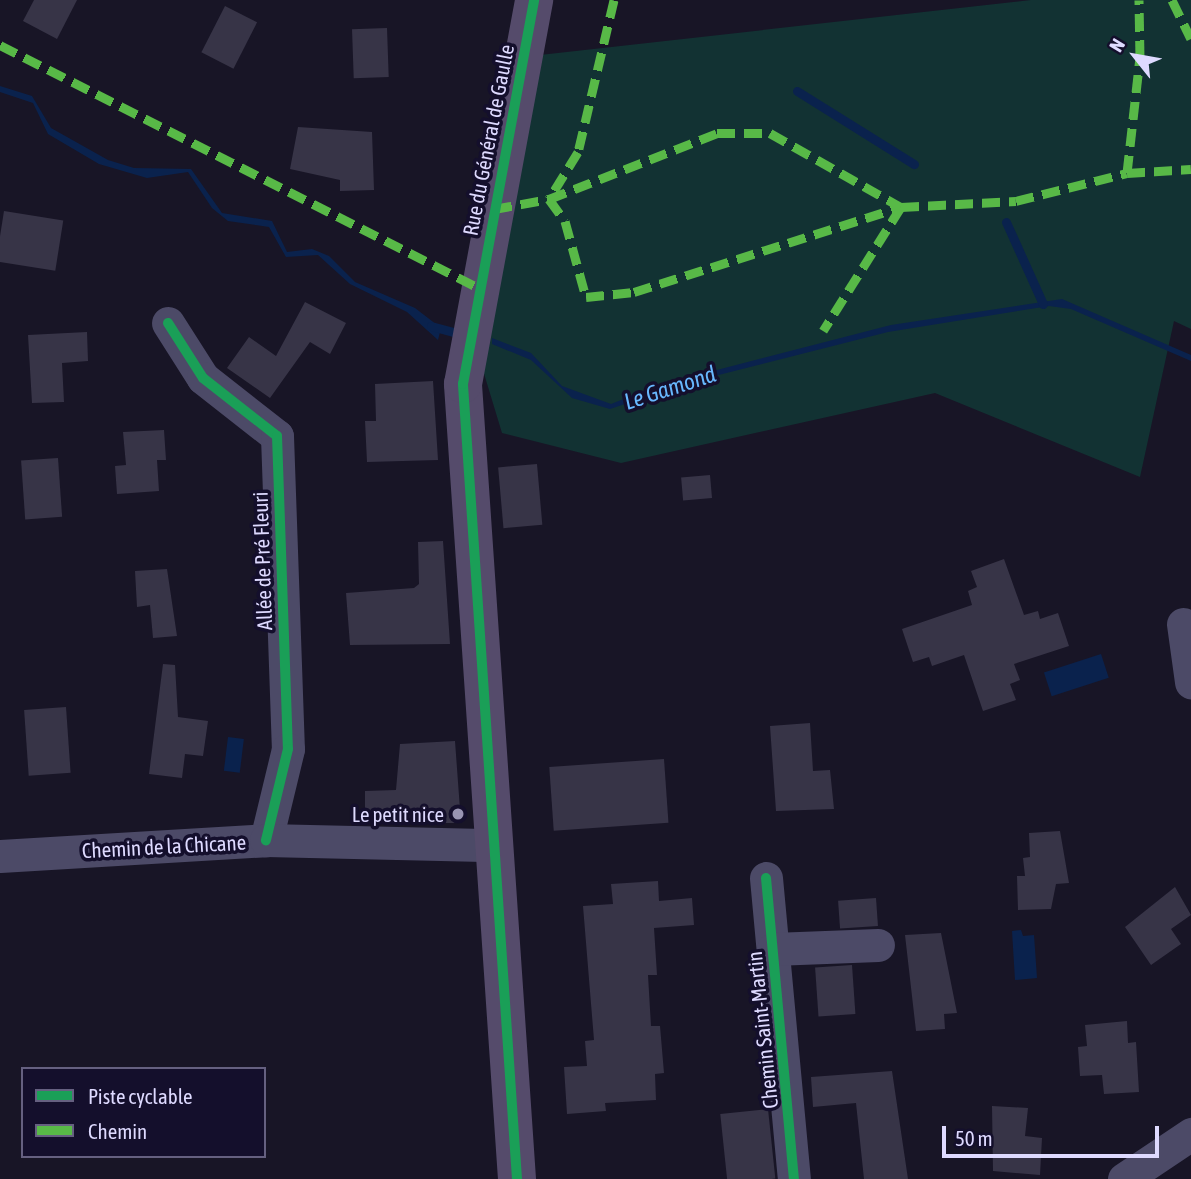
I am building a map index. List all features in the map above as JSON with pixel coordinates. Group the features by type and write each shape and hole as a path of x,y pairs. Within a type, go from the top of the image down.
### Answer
{"main road":[{"name":"Rue du Général de Gaulle","path":"517,1179 463,384 534,0"}],"street":[{"name":"Allée de Pré Fleuri","path":"168,323 203,378 277,436 289,749 266,840"},
{"path":"1183,624 1191,682"},
{"name":"Chemin de la Chicane","path":"0,856 266,840 495,845"},
{"name":"Chemin Saint-Martin","path":"766,878 794,1179"},
{"name":"Chemin Saint-Martin","path":"774,949 878,945"},
{"path":"1124,1179 1191,1134"}],"green space":[{"path":"1031,0 1191,0 1191,329 1174,321 1140,477 935,393 621,463 502,433 462,301 513,58"}],"water":[{"path":"0,86 32,96 51,128 108,160 134,168 191,169 222,213 272,221 287,252 312,249 329,256 355,282 415,308 441,328 438,340 407,312 350,284 318,255 286,257 269,227 228,221 212,208 188,172 147,178 99,164 48,134 33,103 0,92"},
{"path":"1062,299 1191,355 1191,361 1071,309 1049,306 888,332 695,381 610,409 572,398 531,360 492,344 492,338 531,353 562,386 611,404 659,385 891,325"},
{"path":"1101,654 1109,678 1052,696 1044,673"},
{"path":"228,737 244,739 240,773 224,771"},
{"path":"1021,930 1023,936 1034,935 1037,978 1015,980 1012,931"}],"building":[{"path":"34,0 77,0 57,39 23,21"},
{"path":"225,6 257,22 233,69 201,52"},
{"path":"387,28 389,77 354,78 352,29"},
{"path":"298,127 372,132 374,190 340,191 340,180 290,169"},
{"path":"4,211 63,220 55,271 0,262"},
{"path":"305,302 346,323 330,354 310,342 270,398 227,368 249,337 276,356"},
{"path":"87,332 88,361 62,363 64,402 32,403 28,335"},
{"path":"433,381 438,460 367,462 365,421 376,421 375,384"},
{"path":"164,430 166,460 157,460 159,491 117,494 115,466 126,465 123,432"},
{"path":"58,458 62,517 25,519 21,461"},
{"path":"537,464 542,525 503,528 498,467"},
{"path":"710,475 712,498 683,500 681,478"},
{"path":"443,541 450,644 350,645 346,593 414,588 419,584 418,542"},
{"path":"1004,559 1024,615 1038,611 1040,619 1058,613 1069,646 1014,664 1020,680 1010,684 1016,700 983,711 964,655 932,666 929,657 913,662 902,629 972,605 968,591 977,587 971,571"},
{"path":"167,569 177,636 153,638 150,605 137,607 135,571"},
{"path":"163,664 175,665 178,717 208,721 203,756 185,754 182,778 149,774"},
{"path":"66,707 71,773 29,776 24,710"},
{"path":"810,723 813,771 830,770 834,809 776,811 770,726"},
{"path":"455,741 461,823 365,823 365,791 396,790 400,744"},
{"path":"664,759 668,823 554,831 549,767"},
{"path":"1060,831 1069,883 1056,884 1051,909 1018,910 1017,876 1025,876 1023,858 1030,857 1029,833"},
{"path":"658,881 659,901 692,898 694,925 654,928 657,975 648,975 651,1026 660,1026 664,1073 655,1074 656,1100 605,1103 606,1111 567,1114 564,1067 587,1066 585,1041 594,1040 583,906 613,904 611,884"},
{"path":"1175,887 1191,915 1171,929 1181,944 1151,965 1125,927"},
{"path":"876,898 878,926 840,929 838,901"},
{"path":"941,933 957,1013 944,1014 945,1029 916,1031 905,935"},
{"path":"852,965 855,1014 819,1016 815,968"},
{"path":"1127,1021 1128,1043 1136,1042 1139,1092 1104,1094 1102,1075 1080,1076 1078,1047 1087,1046 1085,1025"},
{"path":"892,1071 908,1179 864,1179 856,1103 813,1107 811,1077"},
{"path":"992,1106 1028,1108 1025,1136 1042,1138 1040,1175 993,1171"},
{"path":"768,1109 775,1179 727,1179 720,1114"}],"waterway":[{"path":"797,91 914,164"},
{"path":"1006,222 1043,304"},
{"name":"Le Gamond","path":"431,326 464,335"}],"marked path":[{"path":"614,0 578,152 549,199 565,221 586,297 634,292 901,207 1016,201 1127,173 1191,169"},
{"path":"1127,173 1140,58 1139,0"},
{"path":"1172,0 1191,39"},
{"path":"0,45 479,288"},
{"path":"494,209 549,199 717,133 770,133 901,207 823,331"}],"cycle path":[{"path":"517,1179 463,384 534,0"},
{"path":"168,323 203,378 277,436 288,749 266,840"},
{"path":"766,878 794,1179"}],"place":[{"name":"Le petit nice","path":"458,814"}]}
